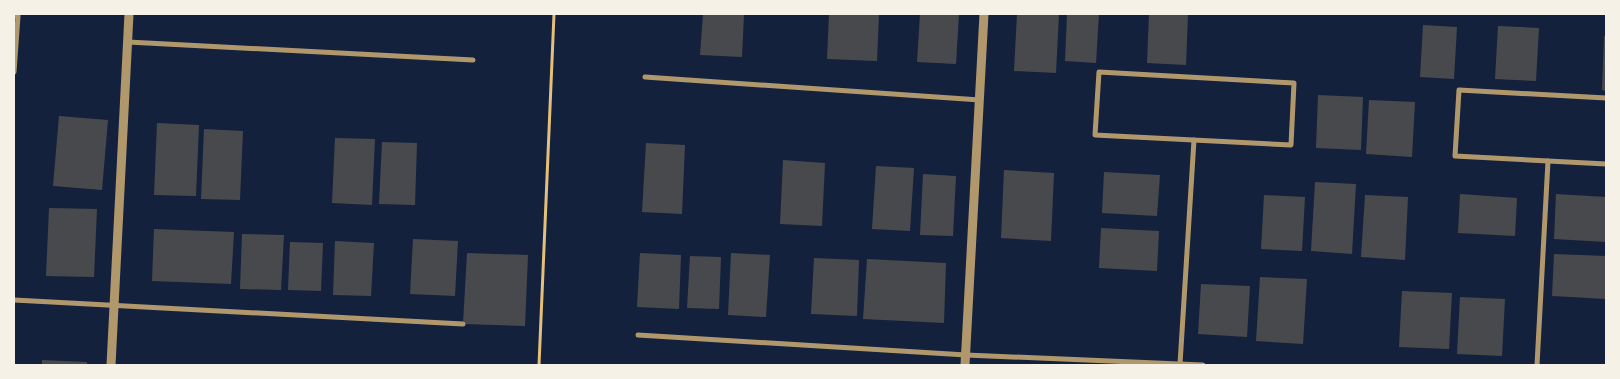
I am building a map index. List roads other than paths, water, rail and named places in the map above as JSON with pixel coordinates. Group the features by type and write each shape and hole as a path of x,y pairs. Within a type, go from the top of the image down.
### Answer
{"street":[{"path":"111,365 130,14"},
{"path":"965,365 984,14"},
{"path":"14,16 18,16 14,72"},
{"path":"128,42 473,60"},
{"path":"1098,72 1294,83 1291,145 1194,140 1095,135 1098,72"},
{"path":"645,77 980,100"},
{"path":"1606,98 1458,90 1455,156 1606,164"},
{"path":"1180,364 1194,140"},
{"path":"1537,365 1548,161"},
{"path":"14,300 463,324"},
{"path":"638,335 966,355 1203,365"}]}
